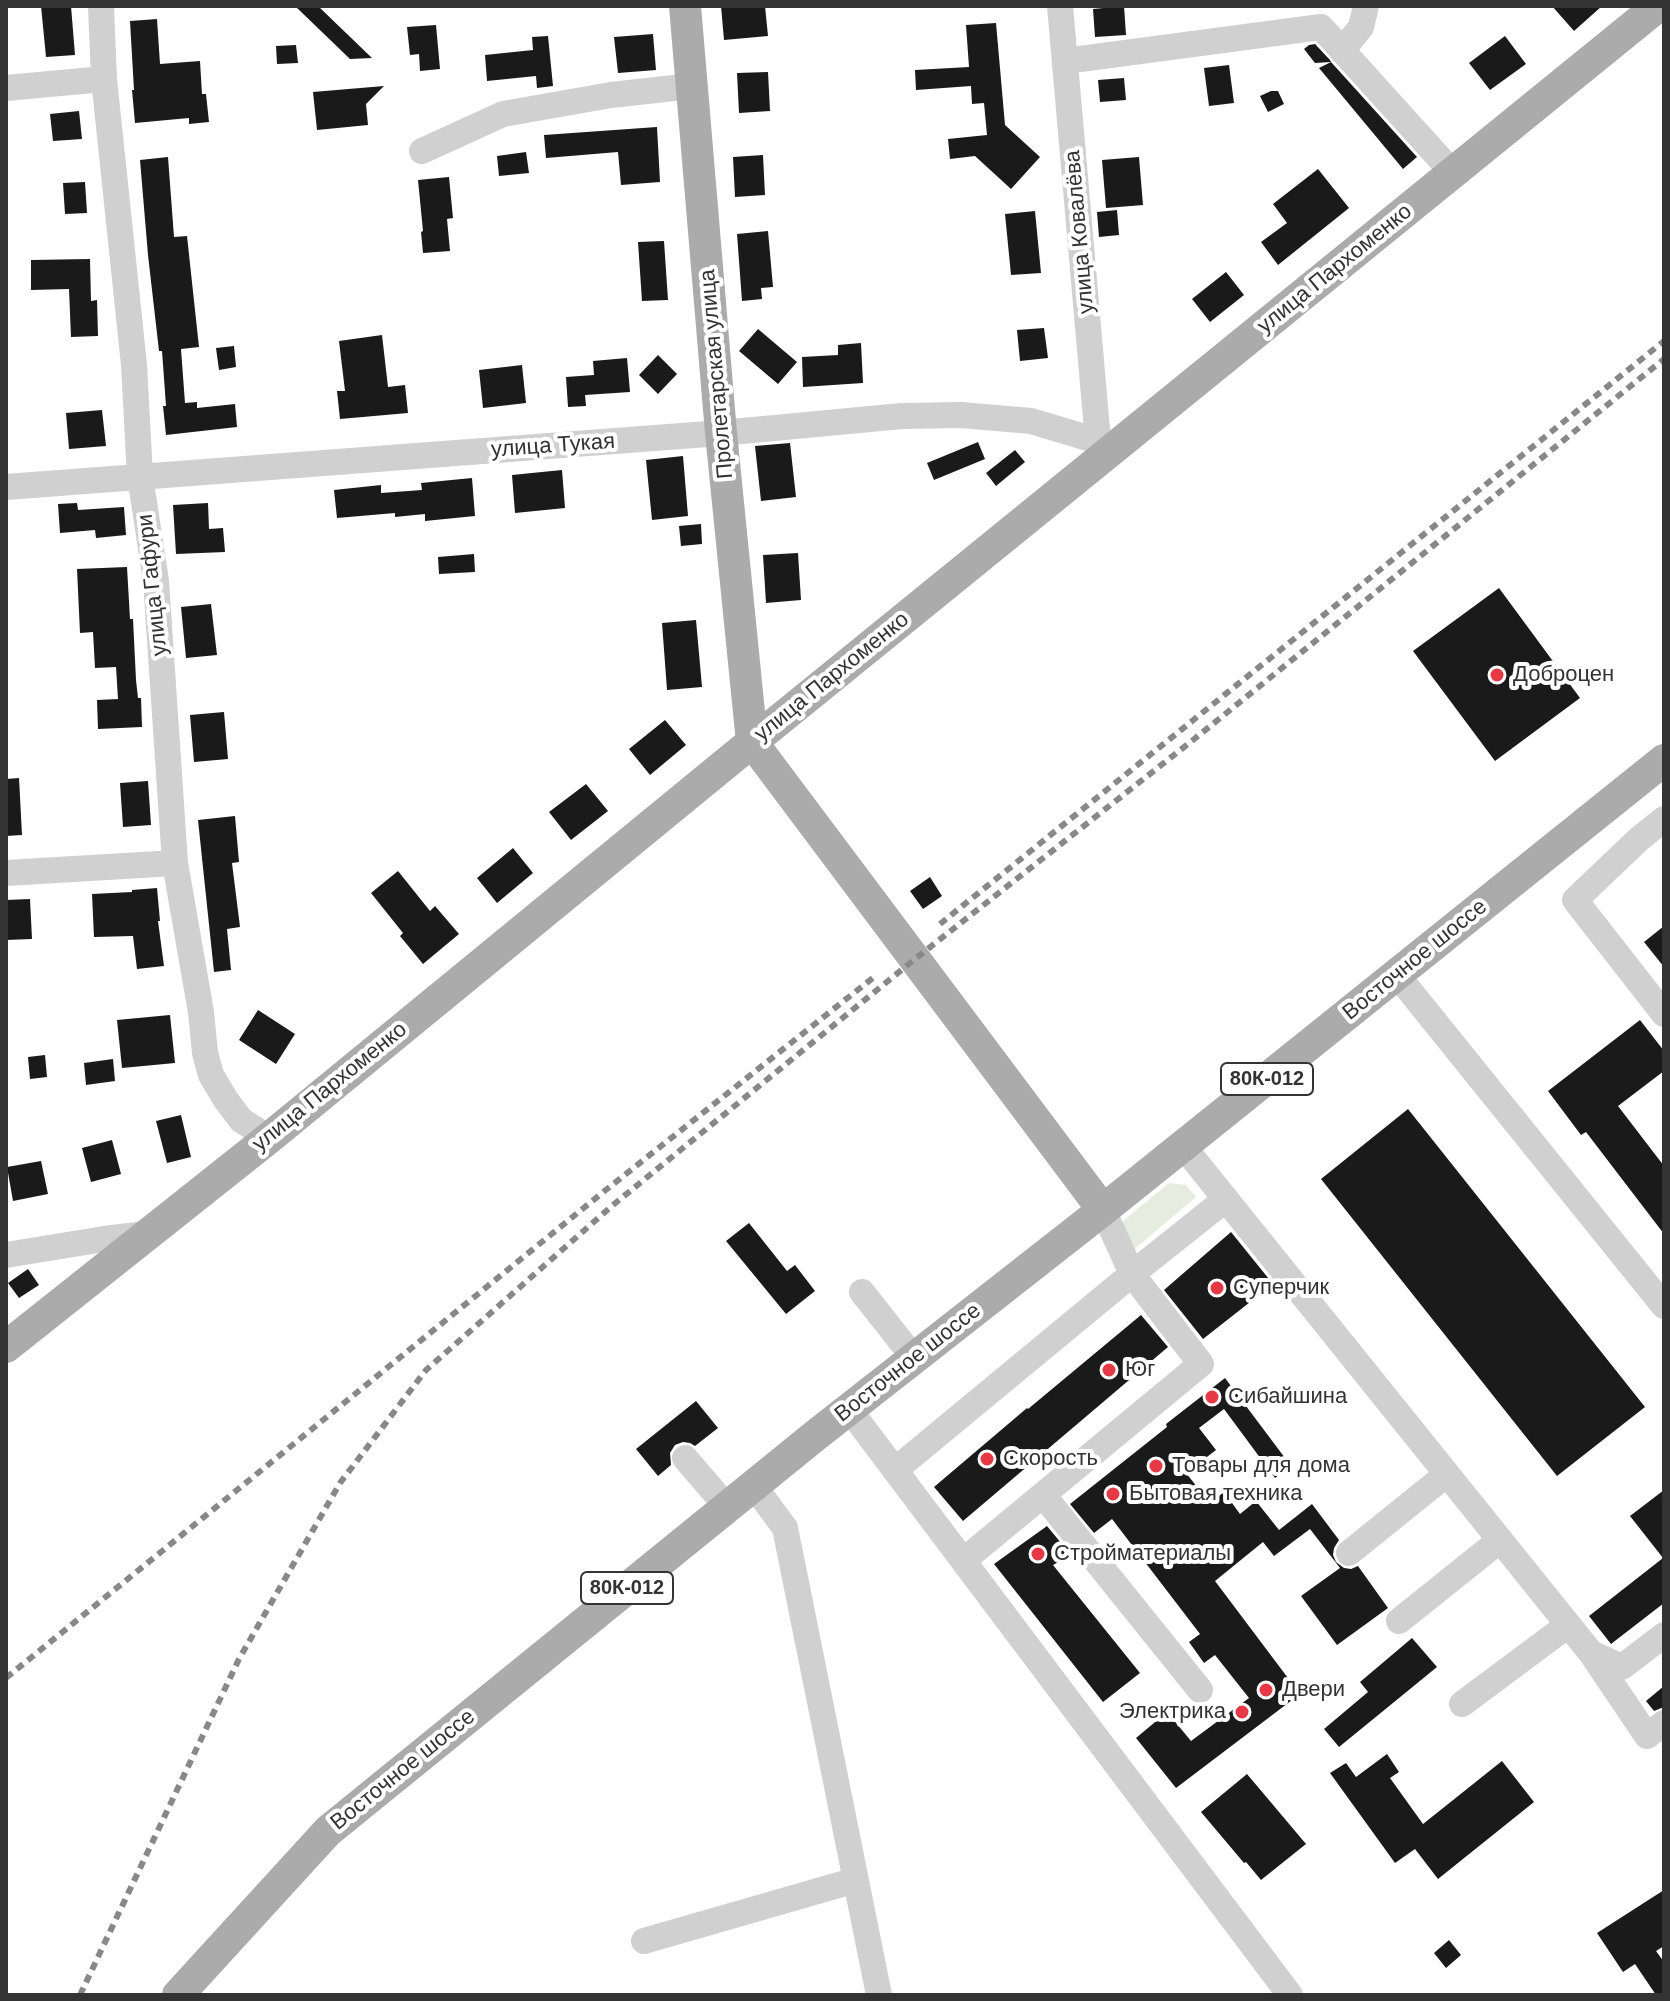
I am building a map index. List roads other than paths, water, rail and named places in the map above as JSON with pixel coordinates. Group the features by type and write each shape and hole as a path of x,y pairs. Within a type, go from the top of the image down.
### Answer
{"main road":[{"name":"Пролетарская улица","path":"685,6 721,433 752,742"},
{"name":"улица Пархоменко","path":"6,1347 269,1138 752,742 1102,448 1453,173 1658,6"},
{"path":"752,742 1103,1210"},
{"name":"Восточное шоссе","path":"178,1995 328,1831 849,1409 1103,1210 1664,760"}],"street":[{"name":"улица Гафури","path":"101,6 104,79 134,365 140,476 156,581 175,863 211,1075 241,1120 269,1138"},
{"name":"улица Ковалёва","path":"1060,6 1102,448"},
{"path":"1342,51 1361,27 1366,6"},
{"path":"1065,61 1321,27 1453,173"},
{"path":"6,88 104,79"},
{"path":"422,151 503,114 611,95 692,86"},
{"name":"улица Тукая","path":"6,487 721,433 902,416 961,415 1031,421 1102,448"},
{"path":"1664,819 1575,900 1664,1014"},
{"path":"6,873 175,863"},
{"path":"1397,975 1664,1306"},
{"path":"1183,1146 1591,1653 1647,1736 1664,1723"},
{"path":"895,1470 1226,1199"},
{"path":"964,1560 1201,1364 1132,1274 1103,1210"},
{"path":"6,1255 146,1234"},
{"path":"862,1292 914,1358"},
{"path":"849,1409 1290,1995"},
{"path":"685,1458 727,1507"},
{"path":"1349,1553 1447,1474"},
{"path":"754,1486 785,1528 879,1995"},
{"path":"1043,1495 1200,1690"},
{"path":"1399,1621 1500,1540"},
{"path":"1462,1704 1568,1625"},
{"path":"1591,1653 1622,1667 1664,1635"},
{"path":"644,1941 856,1880"}],"railway":[{"path":"940,924 1664,341"},
{"path":"80,1995 239,1659 340,1483 426,1370 613,1205 1664,359"},
{"path":"6,1678 607,1189 874,977"}],"place":[{"name":"Доброцен","path":"1497,675"},
{"name":"Суперчик","path":"1217,1288"},
{"name":"Юг","path":"1109,1370"},
{"name":"Сибайшина","path":"1212,1397"},
{"name":"Скорость","path":"987,1459"},
{"name":"Товары для дома","path":"1156,1466"},
{"name":"Бытовая техника","path":"1113,1494"},
{"name":"Стройматериалы","path":"1038,1554"},
{"name":"Двери","path":"1266,1690"},
{"name":"Электрика","path":"1242,1712"}]}
